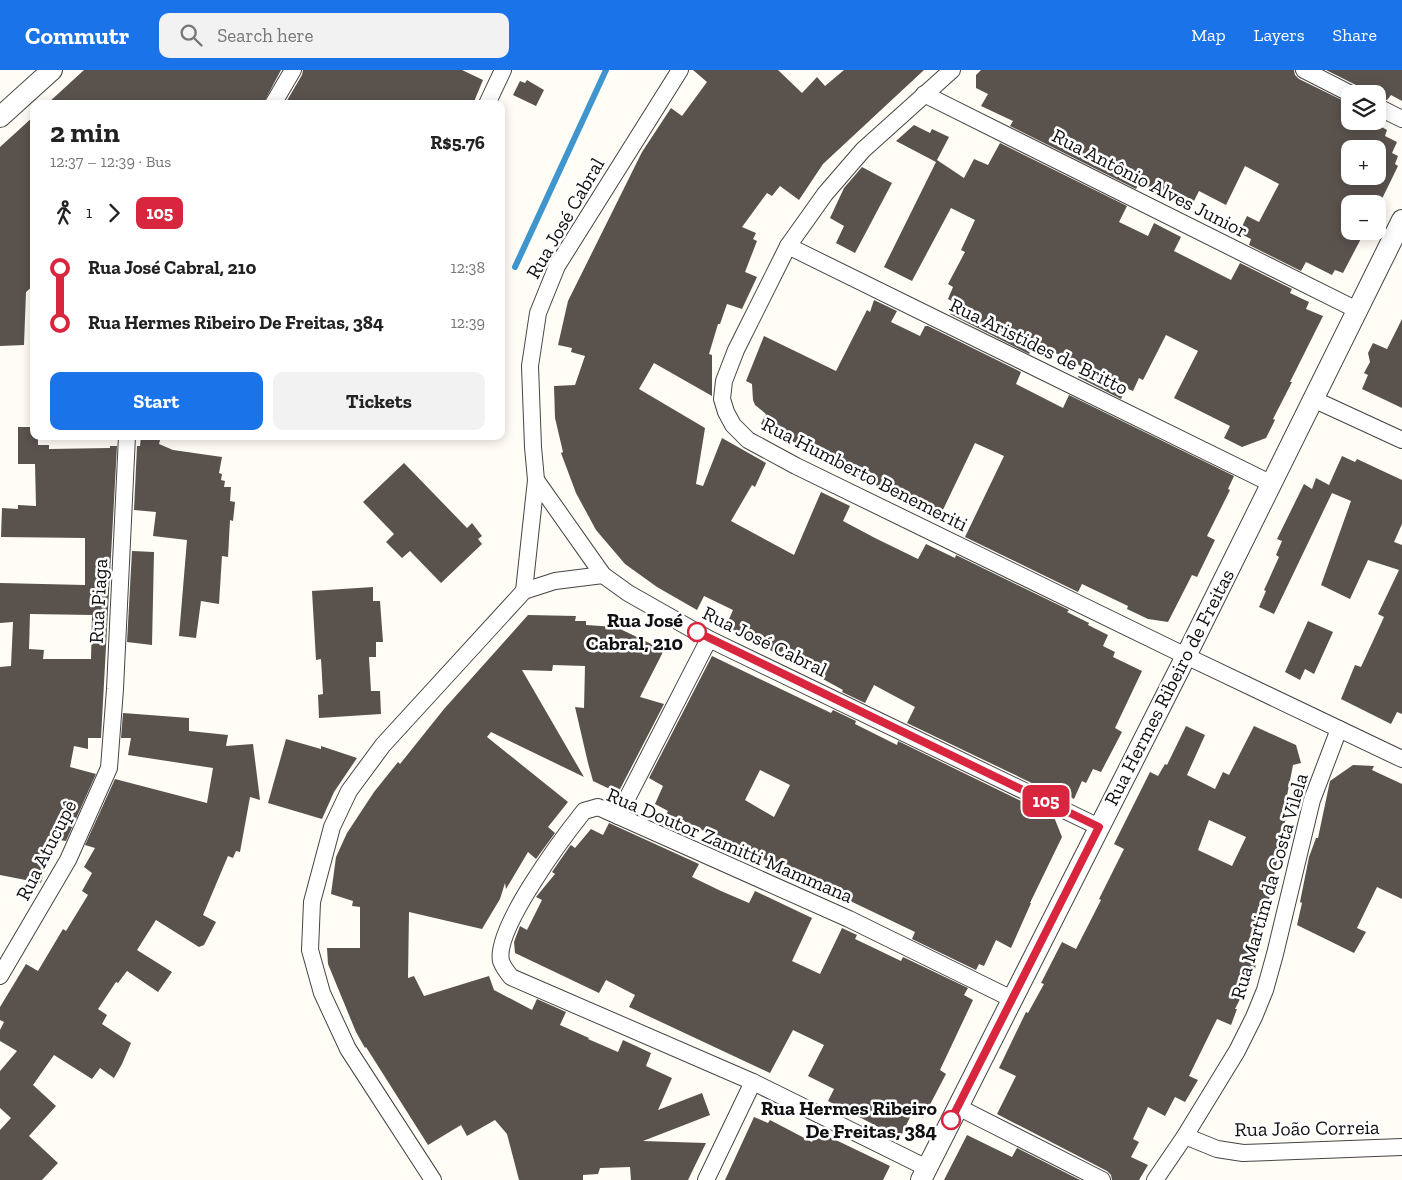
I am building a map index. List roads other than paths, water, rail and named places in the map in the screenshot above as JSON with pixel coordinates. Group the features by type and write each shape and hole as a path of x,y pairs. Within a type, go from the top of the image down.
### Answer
{"street":[{"path":"0,117 52,70"},
{"path":"275,100 293,70"},
{"path":"488,100 503,70"},
{"name":"Rua José Cabral","path":"680,70 557,266 538,313 530,366 532,448 536,480 603,575 628,593 709,639 1099,827"},
{"name":"Rua Humberto Benemeriti","path":"952,70 863,150 825,194 788,246 736,350 724,381 722,399 733,425 748,440 796,466 1402,759"},
{"path":"1304,70 1341,89"},
{"name":"Rua Antônio Alves Junior","path":"924,94 1357,310"},
{"path":"1386,111 1402,119"},
{"name":"Rua Hermes Ribeiro de Freitas","path":"924,1174 1186,656 1402,220"},
{"name":"Rua Aristides de Britto","path":"788,246 1272,484"},
{"path":"1313,399 1402,440"},
{"name":"Rua Piaga","path":"109,768 115,689 127,440"},
{"path":"524,591 536,480"},
{"path":"433,1180 348,1049 322,993 310,950 312,902 332,827 349,791 383,745 524,591 555,581 603,575"},
{"path":"618,816 709,639"},
{"name":"Rua Martim da Costa Vilela","path":"1155,1180 1185,1136 1237,1051 1254,1017 1265,990 1275,954 1312,800 1339,729"},
{"name":"Rua Atucupê","path":"0,976 68,860 109,768"},
{"name":"Rua Doutor Zamitti Mammana","path":"924,1174 753,1082 511,977 501,960 502,950 506,935 525,895 584,811 598,807 849,919 1012,998"},
{"path":"706,1180 753,1082"},
{"path":"958,1107 1102,1180"},
{"name":"Rua João Correia","path":"1185,1136 1217,1149 1243,1153 1402,1146"}],"waterway":[{"path":"515,267 606,70"}],"place":[{"name":"Rua José Cabral, 210","path":"697,632"},
{"name":"Rua Hermes Ribeiro De Freitas, 384","path":"951,1120"}]}
